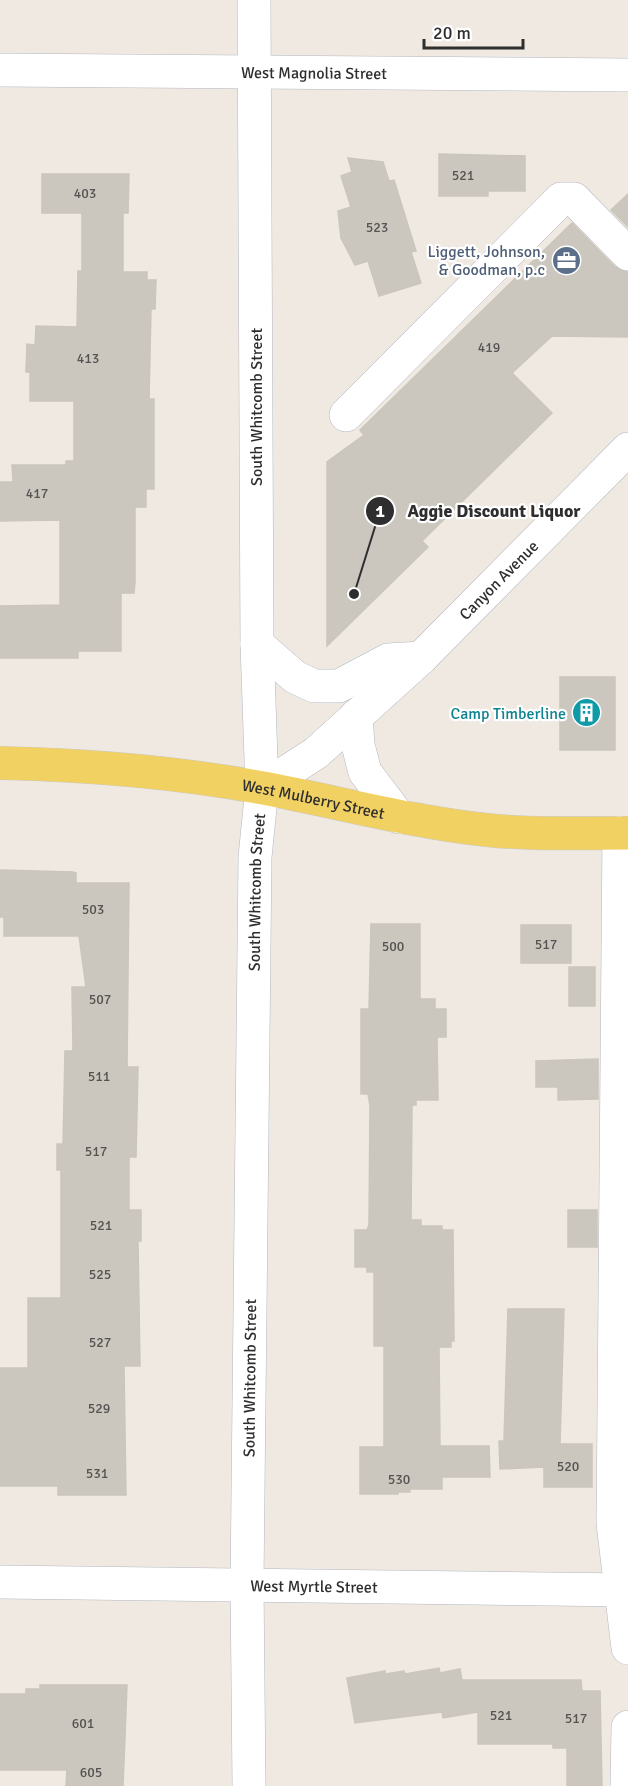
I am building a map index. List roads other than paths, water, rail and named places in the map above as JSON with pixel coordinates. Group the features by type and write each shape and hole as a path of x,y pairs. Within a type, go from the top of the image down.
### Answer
{"main road":[{"name":"West Mulberry Street","path":"0,762 87,765 262,788 399,817 488,830 623,833"}],"street":[{"name":"South Whitcomb Street","path":"249,1786 248,1583 255,857 262,788 257,644 254,0"},
{"name":"West Magnolia Street","path":"0,70 254,70 628,75"},
{"path":"346,416 561,200 574,199 628,254"},
{"name":"Canyon Avenue","path":"262,788 316,753 421,658 628,449"},
{"path":"257,644 295,677 314,686 339,686 388,660 421,658"},
{"path":"356,716 358,745 364,772 399,817"},
{"path":"623,833 621,1207 613,1523 624,1590 628,1648"},
{"name":"West Myrtle Street","path":"0,1582 248,1583 624,1590"},
{"path":"627,1786 628,1727"}],"place":[{"name":"Liggett, Johnson, & Goodman, p.c","path":"566,260"},
{"name":"Aggie Discount Liquor","path":"354,594"},
{"name":"Camp Timberline","path":"587,713"}]}
